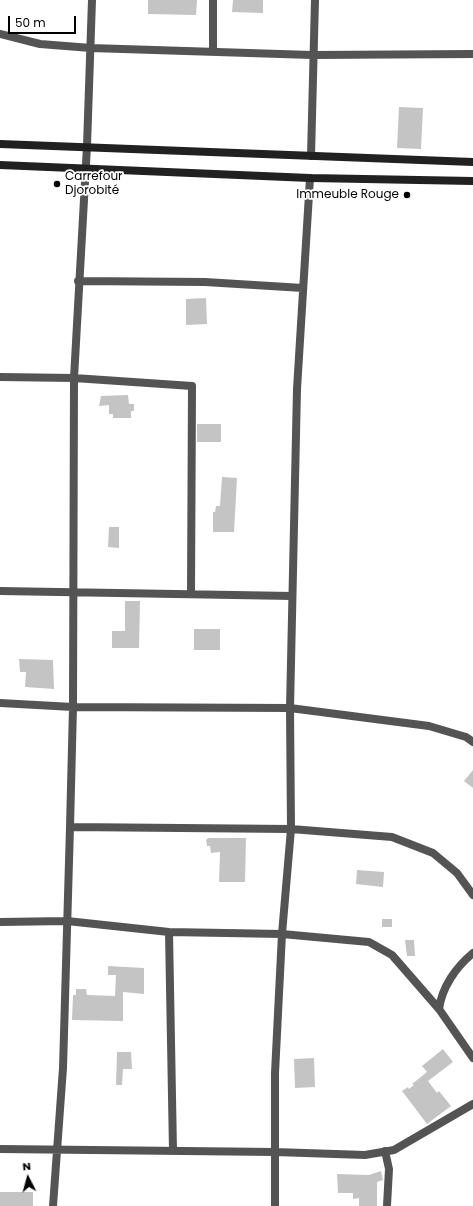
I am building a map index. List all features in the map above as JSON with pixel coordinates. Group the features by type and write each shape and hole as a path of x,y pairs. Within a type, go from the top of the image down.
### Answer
{"main road":[{"path":"0,144 87,146 473,162"},
{"path":"0,165 86,167 310,178 473,181"}],"street":[{"path":"53,1206 63,1068 70,827 73,707 74,378 78,281 87,146 92,0"},
{"path":"212,51 213,0"},
{"path":"311,156 312,55 315,0"},
{"path":"0,34 40,44 91,48 312,55 473,54"},
{"path":"274,1206 275,1073 282,934 291,829 290,708 297,389 310,178"},
{"path":"78,281 205,282 303,288"},
{"path":"0,377 74,378 192,386 191,594"},
{"path":"0,591 292,596"},
{"path":"0,703 73,707 290,708 428,726 466,737 473,742"},
{"path":"70,827 291,829 392,837 433,853 457,873 473,895"},
{"path":"0,922 67,921 169,932 282,934 369,942 392,955 439,1009 473,1058"},
{"path":"169,932 173,1151"},
{"path":"439,1009 441,998 449,981 460,963 473,953"},
{"path":"0,1149 275,1152 364,1155 394,1150 473,1104"},
{"path":"385,1151 389,1169 387,1206"}],"building":[{"path":"148,0 197,0 196,15 148,14"},
{"path":"233,0 263,0 263,13 232,12"},
{"path":"399,107 423,108 421,149 397,148"},
{"path":"206,298 207,324 186,325 186,299"},
{"path":"128,395 129,404 134,404 134,411 131,411 131,418 113,418 113,414 109,414 109,405 99,406 101,396"},
{"path":"197,424 221,424 221,442 197,442"},
{"path":"222,477 237,478 234,532 213,532 213,512 215,512 216,506 220,506"},
{"path":"109,527 119,527 119,548 108,547"},
{"path":"125,601 140,601 139,648 112,648 112,631 125,631"},
{"path":"194,629 220,629 220,650 194,650"},
{"path":"19,659 53,660 54,689 25,687 26,672 20,672"},
{"path":"473,770 473,788 464,781"},
{"path":"208,838 246,838 245,882 219,882 220,852 211,853 210,846 207,846 206,840"},
{"path":"357,870 384,872 383,887 356,884"},
{"path":"382,919 392,919 392,927 382,927"},
{"path":"405,940 414,940 415,956 407,956"},
{"path":"108,966 144,968 144,994 123,992 123,1021 72,1020 73,995 76,995 76,989 86,989 87,995 115,996 116,975 108,975"},
{"path":"443,1049 453,1062 428,1081 437,1093 439,1091 451,1106 427,1124 402,1091 408,1087 409,1089 414,1085 412,1084 427,1072 422,1066"},
{"path":"117,1052 131,1052 132,1069 123,1069 122,1085 116,1085"},
{"path":"314,1058 315,1087 295,1088 294,1059"},
{"path":"381,1171 383,1180 377,1182 377,1206 359,1206 359,1198 353,1199 353,1193 338,1193 337,1174 369,1175"},
{"path":"0,1192 33,1192 33,1206 0,1206"}],"place":[{"name":"Carrefour Djorobité","path":"57,184"},
{"name":"Immeuble Rouge","path":"407,195"}]}
